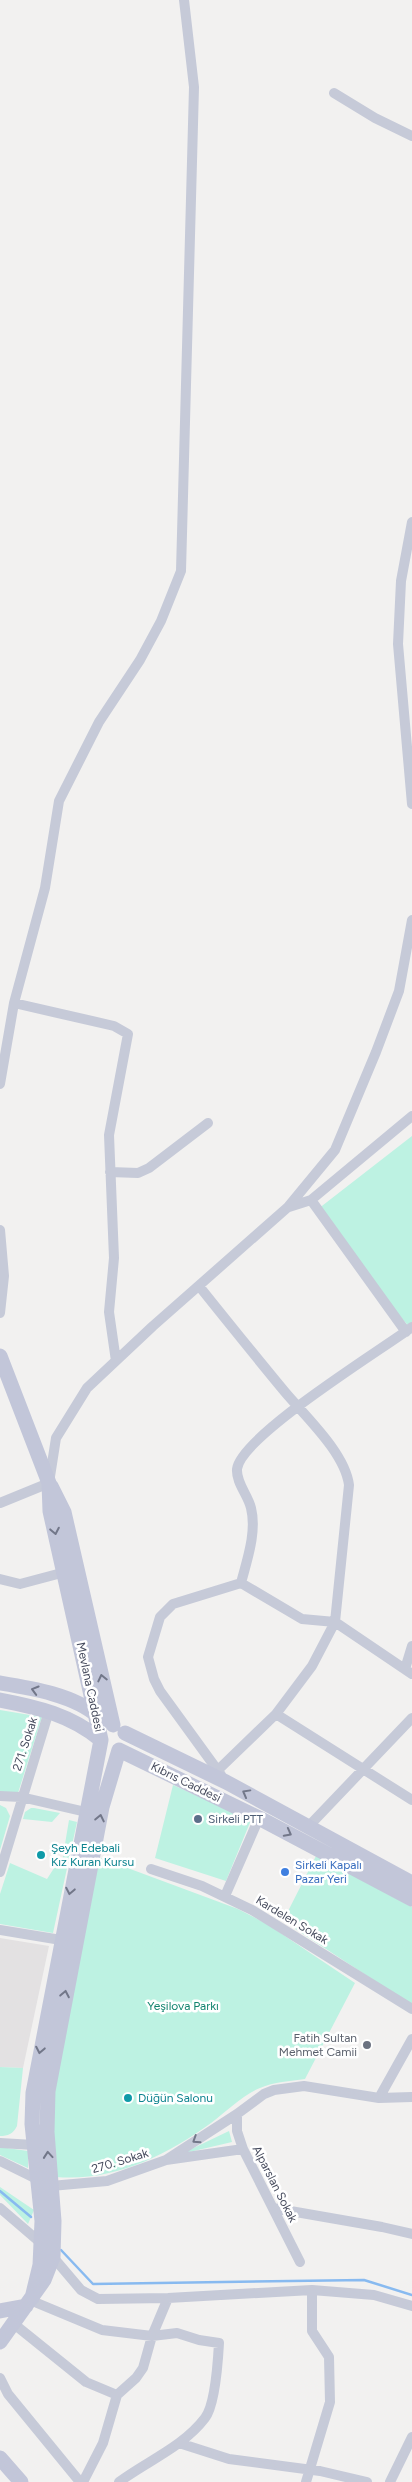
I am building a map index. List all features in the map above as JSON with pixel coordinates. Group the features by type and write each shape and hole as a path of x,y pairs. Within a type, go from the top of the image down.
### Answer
{"street":[{"path":"0,1084 14,1003 45,888 59,801 99,722 140,660 161,621 181,571 194,87 184,0"},
{"path":"334,93 375,118 412,136"},
{"path":"412,522 400,582 398,644 412,804"},
{"path":"49,1483 56,1438 87,1388 198,1286 288,1207 334,1150 376,1052 399,991 412,920"},
{"path":"14,1003 114,1026 128,1034 109,1134 114,1258 109,1312 116,1360"},
{"path":"288,1207 311,1200 412,1116"},
{"path":"110,1172 138,1173 149,1168 208,1123"},
{"path":"241,1582 253,1524 249,1501 237,1475 239,1462 246,1452 297,1406 409,1329 311,1200"},
{"path":"0,1230 4,1276 0,1313"},
{"path":"198,1286 339,1460 348,1480 349,1491 334,1622 312,1666 276,1714 222,1776"},
{"path":"0,1356 49,1483 64,1512 70,1570 116,1728 126,1741 119,1750 99,1826 48,2091 44,2183 54,2221 53,2257 49,2270 0,2342"},
{"path":"0,1504 49,1483"},
{"path":"0,1579 20,1584 70,1570"},
{"name":"Mevlana Caddesi","path":"42,2241 41,2204 44,2183 34,2145 32,2124 33,2093 101,1740 70,1570"},
{"path":"222,1776 160,1691 154,1679 148,1657 160,1617 173,1604 241,1582 302,1619 334,1622 409,1671 412,1646"},
{"path":"0,1683 66,1699 96,1713 116,1728 222,1776 307,1828 412,1883"},
{"path":"0,1700 49,1711 82,1726 101,1740 107,1749 119,1750"},
{"name":"271. Sokak","path":"0,1872 21,1797 49,1711"},
{"path":"276,1714 412,1800"},
{"path":"307,1828 412,1718"},
{"path":"101,1740 104,1730 116,1728"},
{"name":"Kıbrıs Caddesi","path":"119,1750 259,1818 412,1899"},
{"path":"0,1796 21,1797 86,1812"},
{"path":"225,1896 259,1818"},
{"name":"Kardelen Sokak","path":"151,1869 202,1886 225,1896 281,1926 412,2010"},
{"path":"0,1930 61,1940"},
{"path":"379,2098 412,2039"},
{"path":"166,2160 237,2114 264,2094 294,2086 379,2098 412,2096"},
{"name":"Alparslan Sokak","path":"237,2114 237,2131 243,2149 300,2262"},
{"path":"0,2143 34,2145"},
{"path":"166,2160 243,2149"},
{"name":"270. Sokak","path":"44,2183 107,2181 166,2160"},
{"path":"0,2161 44,2183"},
{"path":"0,2208 42,2241 40,2265 29,2302"},
{"path":"273,2208 382,2226 412,2234"},
{"path":"53,2257 81,2290 98,2299 168,2298 312,2290 374,2295 412,2306"},
{"path":"306,2482 330,2402 329,2357 312,2331 312,2290"},
{"path":"0,2378 8,2394 81,2482 103,2443 117,2395 136,2378 143,2368 152,2336 168,2298"},
{"path":"0,2311 29,2302 37,2303 102,2330 152,2336 176,2333 199,2340 219,2343 218,2372 206,2417 180,2444 137,2468 119,2482"},
{"path":"14,2324 86,2382 117,2395"},
{"path":"390,2482 412,2437"},
{"path":"180,2444 229,2458 310,2470 367,2482"},
{"path":"1,2460 21,2481"}],"shaded area":[{"path":"0,1938 49,1946 23,2068 0,2067"}],"green space":[{"path":"412,1136 412,1330 370,1282 318,1209"},
{"path":"0,1710 42,1717 18,1793 0,1792"},
{"path":"173,1785 251,1820 226,1881 155,1858"},
{"path":"0,1805 6,1808 10,1816 0,1850"},
{"path":"31,1808 60,1813 52,1822 23,1819 25,1812"},
{"path":"69,1820 77,1822 53,1933 0,1924 0,1894 10,1863 47,1879 58,1862 62,1862"},
{"path":"316,1856 412,1907 412,2005 283,1921"},
{"name":"Yeşilova Parkı","path":"98,1857 238,1909 267,1924 355,1983 305,2079 271,2084 254,2091 194,2135 157,2156 138,2164 98,2175 56,2177 52,2107"},
{"path":"0,2067 23,2068 17,2126 14,2131 5,2136 0,2136"},
{"path":"229,2131 232,2142 181,2154"},
{"path":"0,2147 28,2151 28,2168 0,2155"},
{"path":"0,2187 34,2210 28,2224 0,2195"}],"waterway":[{"path":"0,2191 31,2217"},
{"path":"61,2250 93,2284 364,2280 412,2295"}],"place":[{"name":"Sirkeli PTT","path":"198,1819"},
{"name":"Şeyh Edebali Kız Kuran Kursu","path":"41,1855"},
{"name":"Sirkeli Kapalı Pazar Yeri","path":"285,1872"},
{"name":"Fatih Sultan Mehmet Camii","path":"367,2045"},
{"name":"Düğün Salonu","path":"128,2098"}]}
